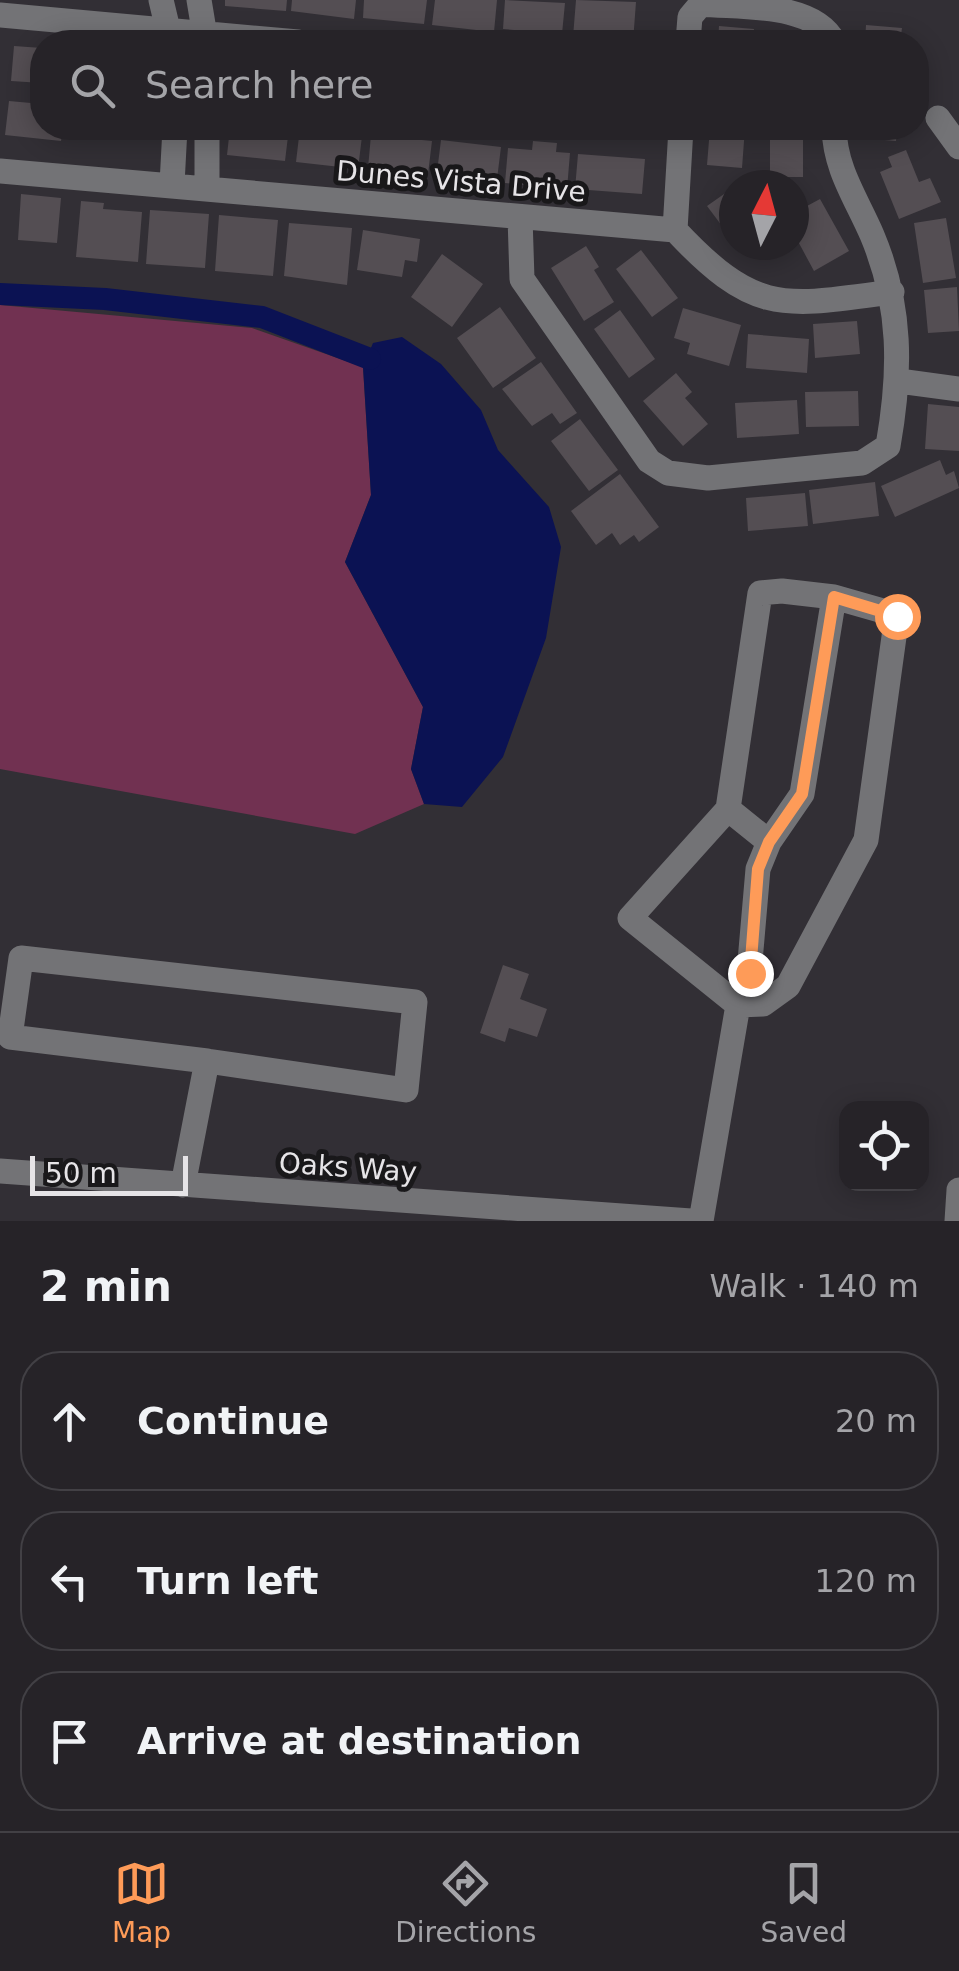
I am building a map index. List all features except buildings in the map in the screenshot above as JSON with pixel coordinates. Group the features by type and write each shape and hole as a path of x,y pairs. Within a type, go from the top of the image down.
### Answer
{"street":[{"path":"162,0 168,30"},
{"path":"199,0 205,30"},
{"path":"689,30 690,17 701,4 806,16 825,30"},
{"path":"0,15 116,30"},
{"path":"938,118 959,148"},
{"path":"172,184 174,140"},
{"path":"207,140 207,186"},
{"path":"680,140 675,230 716,274 754,297 820,302 892,292"},
{"path":"520,218 522,279 648,461 668,474 708,478 862,463 888,446 899,381 892,292 871,233 849,194 834,140"},
{"name":"Dunes Vista Drive","path":"0,171 207,186 675,230"},
{"path":"899,381 959,389"},
{"path":"782,590 834,597 897,616 866,840 788,986 764,1004 738,1004 630,918 728,809 760,593 782,590"},
{"path":"701,1221 738,1004 750,973 758,869 769,842 802,794 834,597"},
{"path":"728,809 769,842"},
{"path":"21,958 415,1002 406,1090 206,1061 10,1037 21,958"},
{"path":"183,1185 206,1061"},
{"name":"Oaks Way","path":"0,1171 183,1185 305,1206 691,1221"},
{"path":"957,1221 959,1190"}],"shaded area":[{"path":"0,305 252,328 363,367 371,495 345,562 423,707 411,769 424,804 355,834 0,769"},
{"path":"402,337 441,364 481,410 498,450 549,507 561,547 546,638 503,757 462,807 424,804 411,769 423,707 345,562 371,495 363,367 373,343"}],"waterway":[{"path":"0,294 105,299 262,317 370,359"}],"route":[{"path":"750,973 758,869 769,842 802,794 834,597 897,616"}]}
